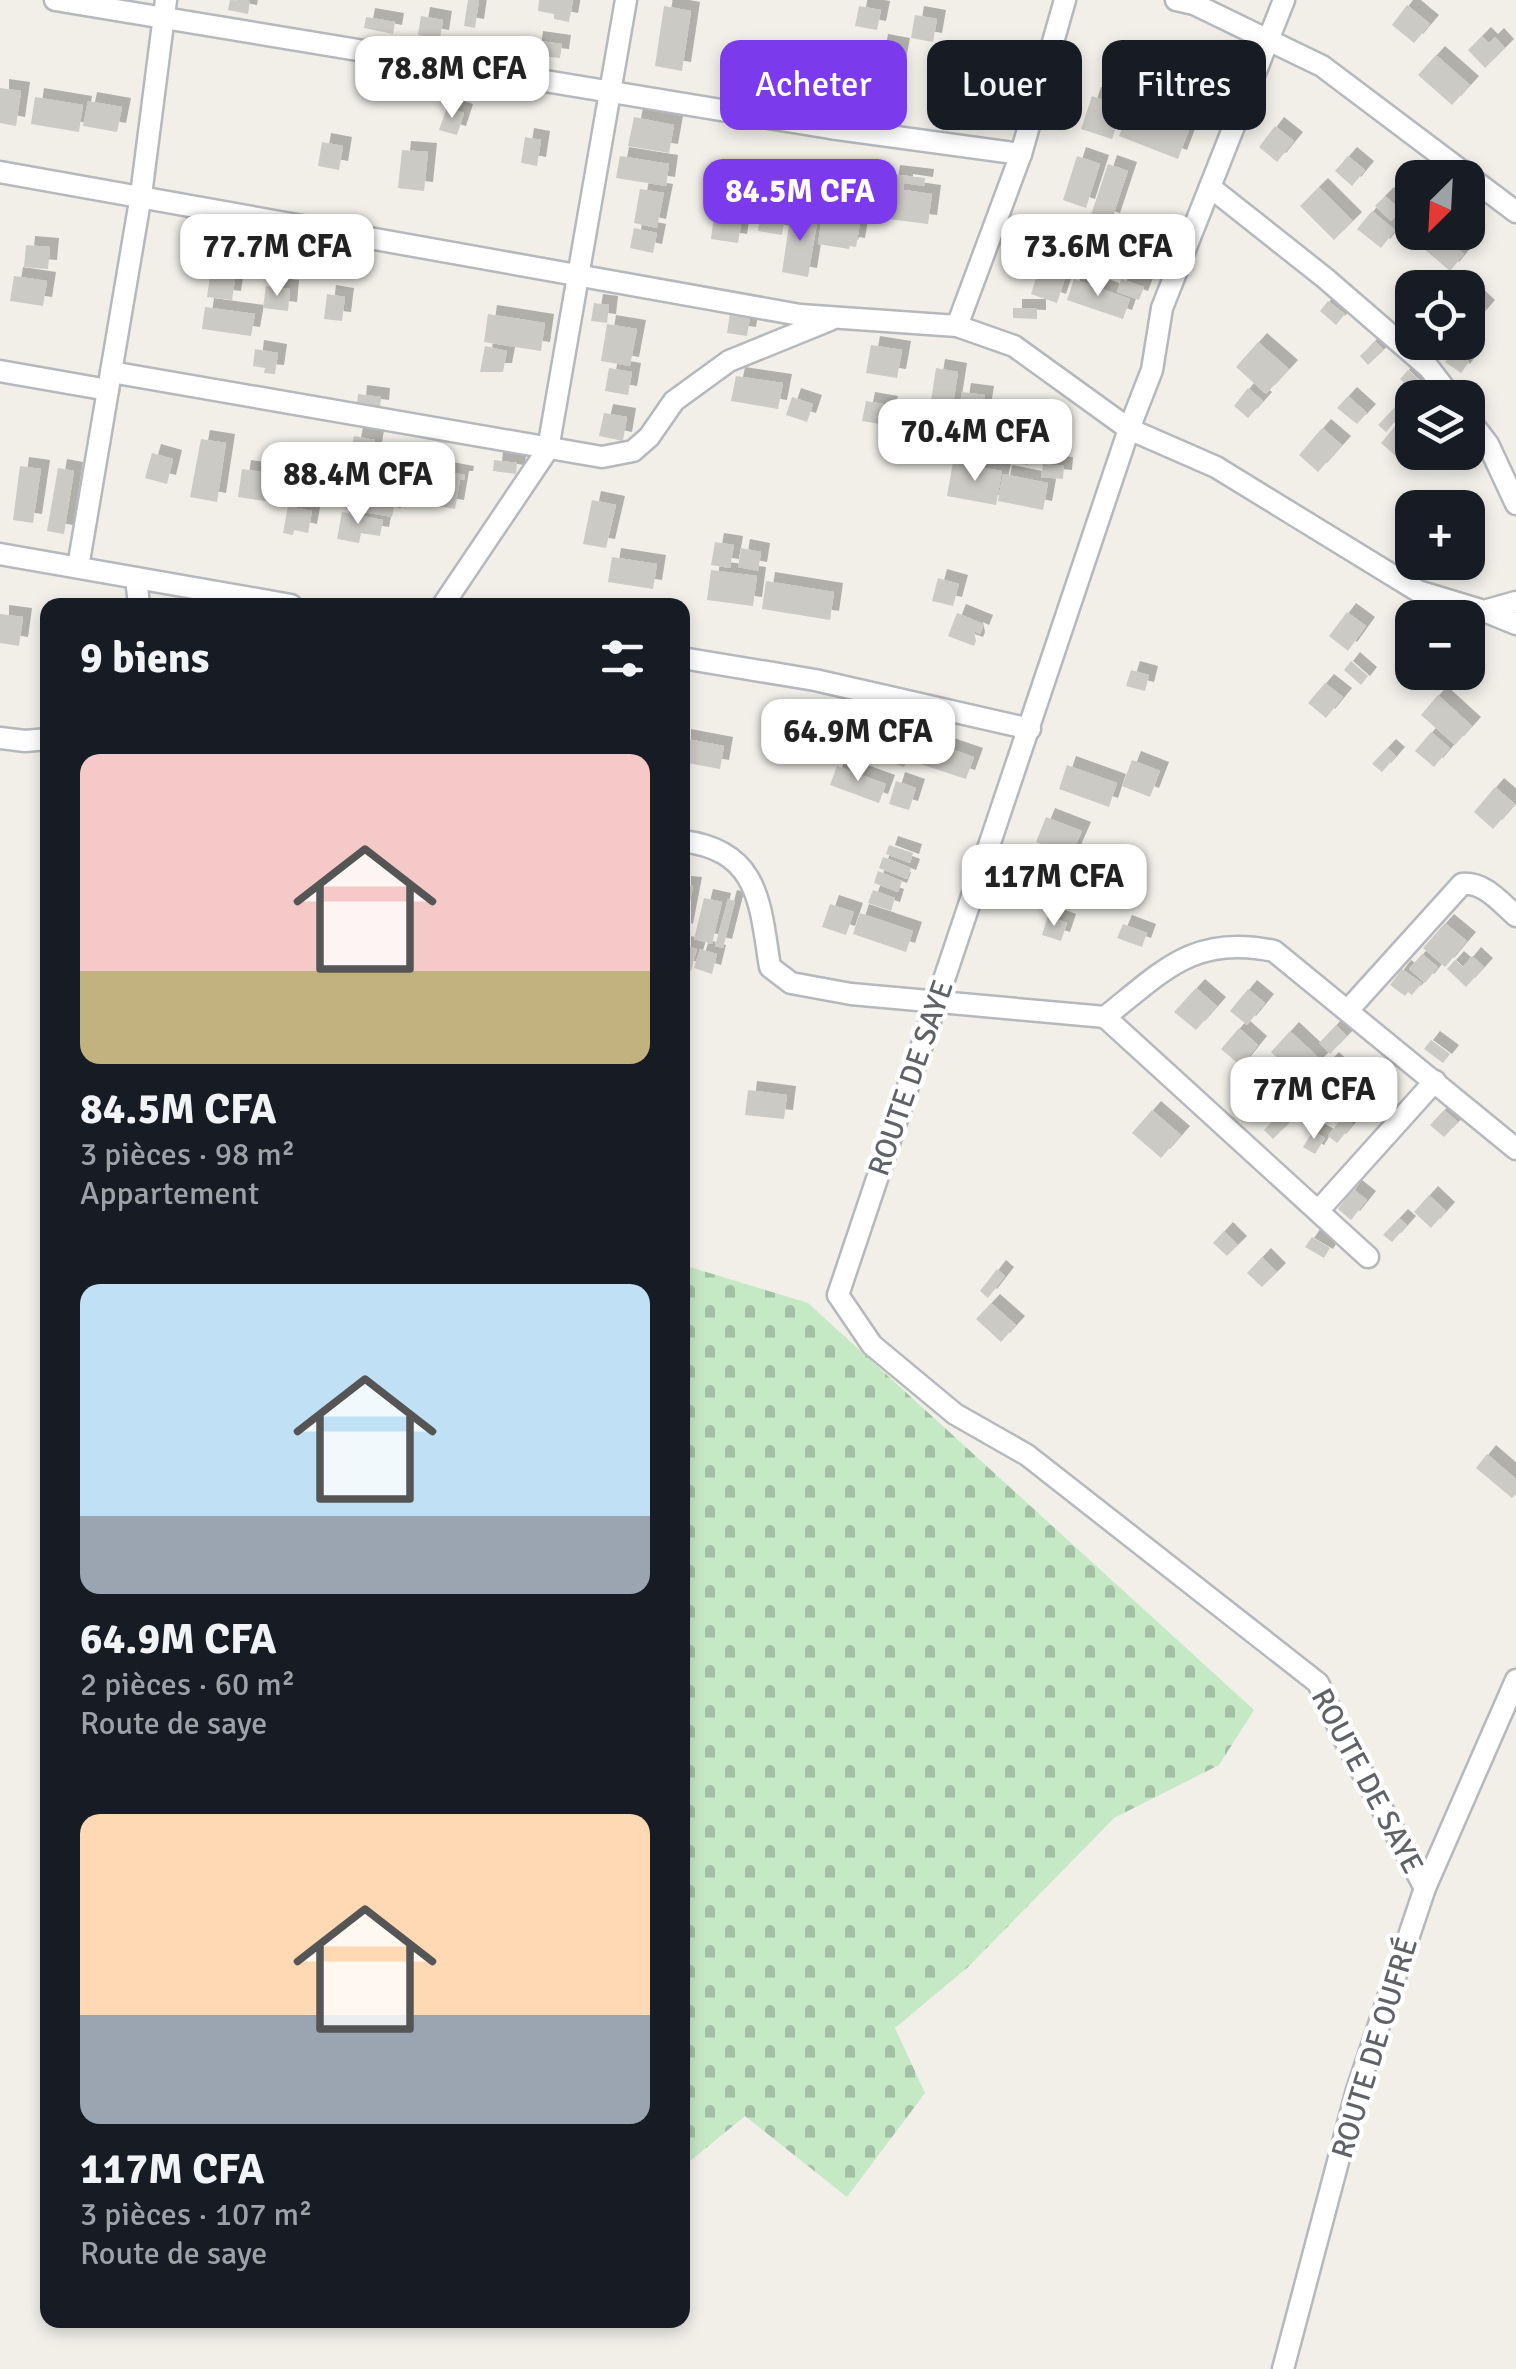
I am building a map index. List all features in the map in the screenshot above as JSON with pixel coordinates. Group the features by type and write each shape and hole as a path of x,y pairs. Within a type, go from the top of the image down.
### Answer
{"street":[{"path":"54,0 165,8 612,92 1021,154"},
{"path":"447,598 548,449 626,0"},
{"path":"957,326 1021,154 1065,0"},
{"path":"1176,0 1194,4 1322,66 1516,212"},
{"name":"ROUTE DE SAYE","path":"1284,0 1162,308 1152,370 1129,428 838,1295 872,1346 954,1414 1028,1454 1318,1683 1425,1888"},
{"path":"78,567 141,194 165,8"},
{"path":"0,172 141,194 800,316 957,326 1014,346 1129,428 1216,466 1418,591 1448,600"},
{"path":"1210,188 1325,278 1414,355 1436,380"},
{"path":"0,371 109,381 602,457 634,451 674,401 730,361 835,318"},
{"path":"1485,440 1516,504"},
{"path":"0,554 251,598"},
{"path":"136,578 138,598"},
{"path":"1485,611 1516,602"},
{"path":"1485,611 1516,624"},
{"path":"690,659 815,680 1030,730"},
{"path":"0,738 40,740"},
{"path":"690,842 740,862 756,893 770,968 791,982 851,994 1106,1018 1368,1257"},
{"path":"1349,1009 1462,884 1470,882 1484,888 1516,916"},
{"path":"1106,1018 1175,961 1212,948 1247,945 1274,950 1516,1149"},
{"path":"1318,1211 1434,1081"},
{"name":"ROUTE DE OUFRÉ","path":"1283,2369 1357,2090 1425,1888 1516,1680"}],"green space":[{"path":"690,1267 808,1303 1254,1710 1219,1765 1114,1818 968,1967 895,2028 925,2093 847,2197 745,2116 690,2161"}],"building":[{"path":"230,0 250,1 248,14 228,10"},
{"path":"468,0 479,0 475,28 464,26"},
{"path":"539,0 573,0 569,22 538,11"},
{"path":"1407,5 1430,24 1414,43 1392,25"},
{"path":"664,6 691,11 682,71 655,66"},
{"path":"859,6 881,10 877,30 855,26"},
{"path":"915,15 937,19 933,40 911,38"},
{"path":"421,16 443,20 440,39 418,35"},
{"path":"366,17 395,22 393,34 364,28"},
{"path":"1482,36 1489,43 1495,37 1505,48 1485,68 1468,50"},
{"path":"534,40 562,44 560,58 532,55"},
{"path":"1436,55 1470,85 1452,105 1418,75"},
{"path":"455,80 467,84 461,104 449,101"},
{"path":"493,84 521,88 520,100 492,97"},
{"path":"0,88 21,91 16,126 0,123"},
{"path":"1092,96 1102,100 1102,130 1115,130 1112,139 1082,129"},
{"path":"35,97 83,105 79,132 31,124"},
{"path":"88,101 122,107 117,132 83,126"},
{"path":"447,107 464,113 457,135 439,130"},
{"path":"634,117 674,125 669,153 628,146"},
{"path":"1275,126 1294,141 1277,162 1259,147"},
{"path":"1121,130 1189,130 1178,159 1119,136"},
{"path":"525,137 541,140 537,166 521,163"},
{"path":"322,142 343,146 339,170 318,166"},
{"path":"402,150 428,152 424,191 398,188"},
{"path":"620,156 669,164 666,186 616,178"},
{"path":"1077,156 1100,164 1086,208 1063,200"},
{"path":"1348,156 1365,170 1352,186 1335,171"},
{"path":"1108,164 1128,171 1111,222 1091,215"},
{"path":"891,174 925,178 924,186 904,183 904,190 932,194 928,224 880,218 883,192 888,193"},
{"path":"1319,187 1353,221 1334,240 1300,206"},
{"path":"640,189 664,193 657,228 634,223"},
{"path":"1385,196 1395,205 1395,217 1391,221 1375,206"},
{"path":"716,201 744,205 738,243 711,239"},
{"path":"757,205 786,210 782,235 758,231"},
{"path":"1372,211 1395,230 1381,248 1357,229"},
{"path":"791,212 818,216 808,277 782,272"},
{"path":"822,217 860,223 856,247 818,244"},
{"path":"634,228 657,233 653,253 630,248"},
{"path":"214,234 226,236 218,273 206,270"},
{"path":"232,235 247,237 245,254 230,251"},
{"path":"26,245 50,247 48,269 24,267"},
{"path":"1425,250 1459,250 1464,254 1449,270"},
{"path":"1040,266 1066,275 1057,303 1031,294"},
{"path":"14,276 47,281 43,306 10,301"},
{"path":"210,276 235,279 232,300 207,297"},
{"path":"1074,279 1130,299 1123,319 1067,300"},
{"path":"1121,279 1144,287 1139,300 1117,292"},
{"path":"266,286 290,289 288,311 263,308"},
{"path":"327,294 345,297 342,321 324,319"},
{"path":"1328,301 1345,314 1336,325 1320,311"},
{"path":"594,303 609,305 607,323 591,321"},
{"path":"205,307 255,314 251,336 202,329"},
{"path":"1013,308 1037,308 1037,319 1013,318"},
{"path":"730,313 750,317 747,336 727,333"},
{"path":"488,314 545,323 541,351 484,342"},
{"path":"607,324 637,329 630,366 601,361"},
{"path":"1375,341 1384,350 1368,365 1360,356"},
{"path":"1258,342 1289,369 1266,394 1236,367"},
{"path":"871,345 902,350 897,378 866,373"},
{"path":"485,346 507,351 503,372 480,372"},
{"path":"255,349 278,353 275,374 253,366"},
{"path":"1466,360 1469,362 1461,373 1445,362"},
{"path":"609,368 632,372 628,395 605,391"},
{"path":"936,368 958,372 951,417 929,414"},
{"path":"1408,370 1419,380 1401,380"},
{"path":"736,376 783,383 778,409 731,401"},
{"path":"1248,388 1263,401 1248,418 1234,406"},
{"path":"962,392 985,395 981,420 958,416"},
{"path":"358,394 381,397 380,409 357,406"},
{"path":"1348,396 1367,413 1357,424 1337,408"},
{"path":"792,397 813,404 807,422 786,415"},
{"path":"866,401 889,405 885,425 862,421"},
{"path":"1395,407 1395,422 1386,432 1378,425"},
{"path":"604,413 627,417 623,441 599,436"},
{"path":"953,424 1000,431 997,454 949,447"},
{"path":"1395,426 1395,455 1381,443"},
{"path":"1322,428 1342,445 1318,472 1299,455"},
{"path":"354,436 375,440 368,477 347,473"},
{"path":"1008,437 1031,441 1028,465 1004,461"},
{"path":"201,439 226,443 217,502 190,497"},
{"path":"152,453 173,459 167,484 145,478"},
{"path":"494,460 517,463 516,474 493,471"},
{"path":"953,462 1002,471 996,505 947,496"},
{"path":"1043,464 1064,466 1063,479 1041,477"},
{"path":"20,466 41,469 33,523 13,520"},
{"path":"58,468 74,471 64,534 47,531"},
{"path":"242,469 288,476 284,504 238,497"},
{"path":"438,470 465,475 460,480 455,509 432,505"},
{"path":"1003,474 1048,483 1043,510 998,501"},
{"path":"350,487 396,496 392,517 346,509"},
{"path":"592,500 616,505 606,548 583,544"},
{"path":"288,506 312,511 308,533 283,533"},
{"path":"342,512 383,520 380,536 361,533 359,543 337,539"},
{"path":"715,542 734,545 730,568 711,565"},
{"path":"741,548 761,552 758,571 738,567"},
{"path":"612,557 657,564 653,589 608,582"},
{"path":"711,570 757,576 753,606 707,600"},
{"path":"938,578 959,584 953,606 932,601"},
{"path":"766,581 834,592 830,620 762,609"},
{"path":"1347,612 1366,626 1348,651 1329,636"},
{"path":"957,613 984,624 980,634 974,631 974,646 948,636"},
{"path":"0,614 23,617 19,646 0,643"},
{"path":"1351,661 1368,676 1361,685 1344,670"},
{"path":"1131,670 1149,675 1145,691 1126,686"},
{"path":"1325,683 1343,697 1326,718 1308,703"},
{"path":"1438,695 1472,726 1455,745 1421,715"},
{"path":"878,727 914,740 904,767 874,756 879,741 873,739"},
{"path":"1431,732 1450,748 1434,767 1415,751"},
{"path":"919,738 974,757 966,779 911,761"},
{"path":"690,740 724,746 720,769 690,763"},
{"path":"1387,748 1396,756 1382,772 1372,764"},
{"path":"1132,760 1160,771 1150,797 1122,786"},
{"path":"1067,765 1117,783 1109,807 1059,789"},
{"path":"837,766 886,784 879,803 830,785"},
{"path":"896,781 916,788 909,810 889,804"},
{"path":"1495,787 1515,804 1493,829 1474,812"},
{"path":"1046,817 1082,831 1071,856 1036,842"},
{"path":"889,845 913,853 910,863 886,854"},
{"path":"883,857 911,868 907,879 879,868"},
{"path":"878,871 902,881 898,892 874,883"},
{"path":"873,890 895,898 891,911 868,903"},
{"path":"704,898 722,902 712,944 694,939"},
{"path":"728,899 735,901 723,948 715,946"},
{"path":"830,904 854,912 846,935 822,927"},
{"path":"860,913 913,931 906,952 853,934"},
{"path":"1048,916 1067,923 1061,941 1042,935"},
{"path":"1445,923 1467,941 1445,967 1423,948"},
{"path":"1123,924 1147,933 1142,947 1117,938"},
{"path":"690,947 697,949 690,971"},
{"path":"700,949 717,954 712,974 694,968"},
{"path":"1422,954 1438,967 1425,983 1409,969"},
{"path":"1472,956 1484,967 1466,987 1447,969 1455,960 1463,967"},
{"path":"1402,969 1422,983 1412,995 1408,992 1405,996 1390,985"},
{"path":"1196,988 1217,1006 1196,1030 1174,1012"},
{"path":"1248,989 1265,1003 1247,1025 1230,1011"},
{"path":"1336,1025 1347,1036 1330,1054 1319,1043"},
{"path":"1239,1028 1258,1045 1241,1066 1221,1049"},
{"path":"1290,1031 1321,1060 1301,1080 1271,1052"},
{"path":"1431,1040 1450,1054 1443,1063 1424,1049"},
{"path":"1330,1061 1346,1076 1337,1084 1322,1069"},
{"path":"1315,1075 1333,1088 1324,1099 1307,1087"},
{"path":"1365,1089 1377,1098 1366,1112 1354,1103"},
{"path":"748,1090 787,1095 784,1119 745,1115"},
{"path":"1152,1110 1181,1135 1161,1158 1132,1133"},
{"path":"1444,1110 1458,1122 1444,1137 1430,1125"},
{"path":"1280,1113 1290,1122 1273,1139 1264,1130"},
{"path":"1343,1116 1353,1124 1337,1143 1328,1136"},
{"path":"1313,1131 1325,1138 1315,1154 1303,1147"},
{"path":"1353,1189 1367,1200 1351,1220 1338,1209"},
{"path":"1429,1195 1446,1211 1431,1228 1414,1212"},
{"path":"1399,1218 1407,1225 1392,1242 1383,1235"},
{"path":"1224,1231 1238,1245 1227,1256 1213,1243"},
{"path":"1312,1237 1330,1248 1324,1258 1305,1247"},
{"path":"1262,1257 1277,1272 1262,1287 1247,1273"},
{"path":"997,1269 1005,1276 988,1298 980,1291"},
{"path":"991,1303 1016,1325 1001,1342 976,1319"},
{"path":"1487,1454 1516,1479 1516,1494 1512,1498 1476,1468"}]}
